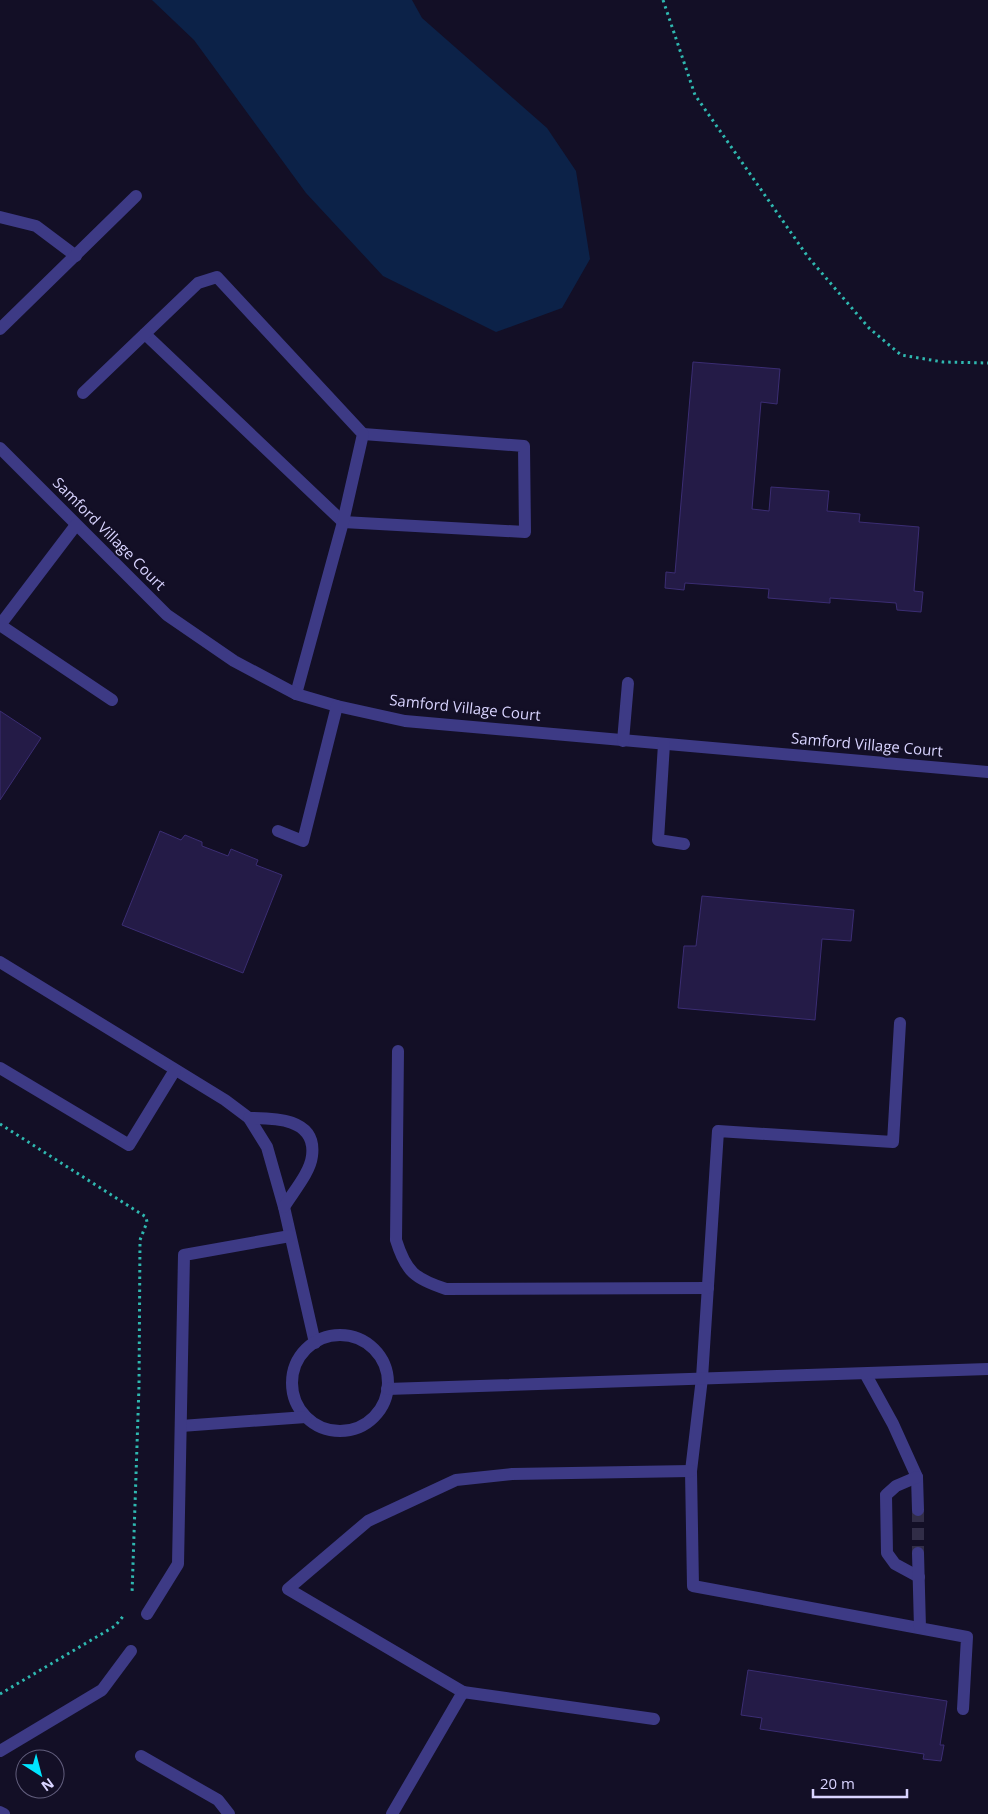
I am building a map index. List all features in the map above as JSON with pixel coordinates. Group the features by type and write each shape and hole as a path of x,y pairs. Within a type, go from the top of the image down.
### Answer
{"street":[{"path":"0,329 136,196"},
{"path":"0,217 36,226 76,256"},
{"path":"83,393 198,283 217,277 363,434 524,446 525,532 343,522 145,334"},
{"path":"296,694 343,522 363,434"},
{"name":"Samford Village Court","path":"0,448 167,614 234,661 296,694 338,706 405,721 988,772"},
{"path":"76,525 0,625 112,700"},
{"path":"623,741 628,683"},
{"path":"278,832 303,841 338,706"},
{"path":"664,744 658,840 684,844"},
{"path":"0,962 225,1100 249,1118 266,1147 284,1207 314,1342"},
{"path":"900,1023 892,1142 718,1131 702,1378 691,1471 693,1586 967,1638 963,1709"},
{"path":"398,1051 396,1240 403,1262 423,1281 446,1289 708,1288"},
{"path":"0,1068 130,1145 175,1070"},
{"path":"249,1118 279,1118 293,1122 306,1132 312,1140 312,1157 284,1207"},
{"path":"147,1614 178,1564 184,1255 290,1236"},
{"path":"334,1335 350,1336 365,1342 377,1352 384,1365 387,1389 379,1410 368,1422 353,1429 337,1431 321,1428 306,1417 298,1407 292,1392 292,1376 297,1361 306,1348 314,1342 334,1335"},
{"path":"387,1389 702,1378 866,1375 988,1369"},
{"path":"866,1375 893,1424 917,1477 918,1510"},
{"path":"181,1426 306,1417"},
{"path":"654,1719 463,1692 288,1588 368,1521 456,1480 512,1474 691,1471"},
{"path":"917,1477 896,1486 886,1495 887,1553 895,1564 919,1578"},
{"path":"918,1553 920,1628"},
{"path":"0,1750 102,1690 131,1651"},
{"path":"392,1814 463,1692"},
{"path":"141,1756 218,1800 229,1814"},
{"path":"0,1812 4,1814"}],"path":[{"path":"663,0 695,95 808,256 869,328 901,355 943,362 988,363"},
{"path":"0,1124 146,1217 147,1222 140,1240 139,1386 132,1596"},
{"path":"0,1694 115,1626 127,1611"}],"water":[{"path":"152,0 412,0 422,18 547,128 576,171 590,259 562,308 496,332 383,276 306,193 194,40"}],"building":[{"path":"693,362 780,369 777,404 761,402 752,509 769,511 771,487 829,491 827,511 860,514 859,522 919,527 914,591 923,592 921,612 897,610 896,603 830,598 830,603 768,598 769,589 685,583 684,590 665,588 666,572 675,573"},
{"path":"0,711 41,738 0,800"},
{"path":"160,831 181,840 185,835 202,842 202,846 228,856 231,849 258,860 256,865 282,875 243,973 122,925"},
{"path":"702,896 854,910 851,941 822,939 815,1020 678,1008 684,946 696,946"},
{"path":"748,1670 947,1701 940,1745 944,1745 941,1761 923,1759 924,1754 760,1729 762,1718 741,1715"}],"tunnel":[{"path":"918,1510 918,1553"}]}
